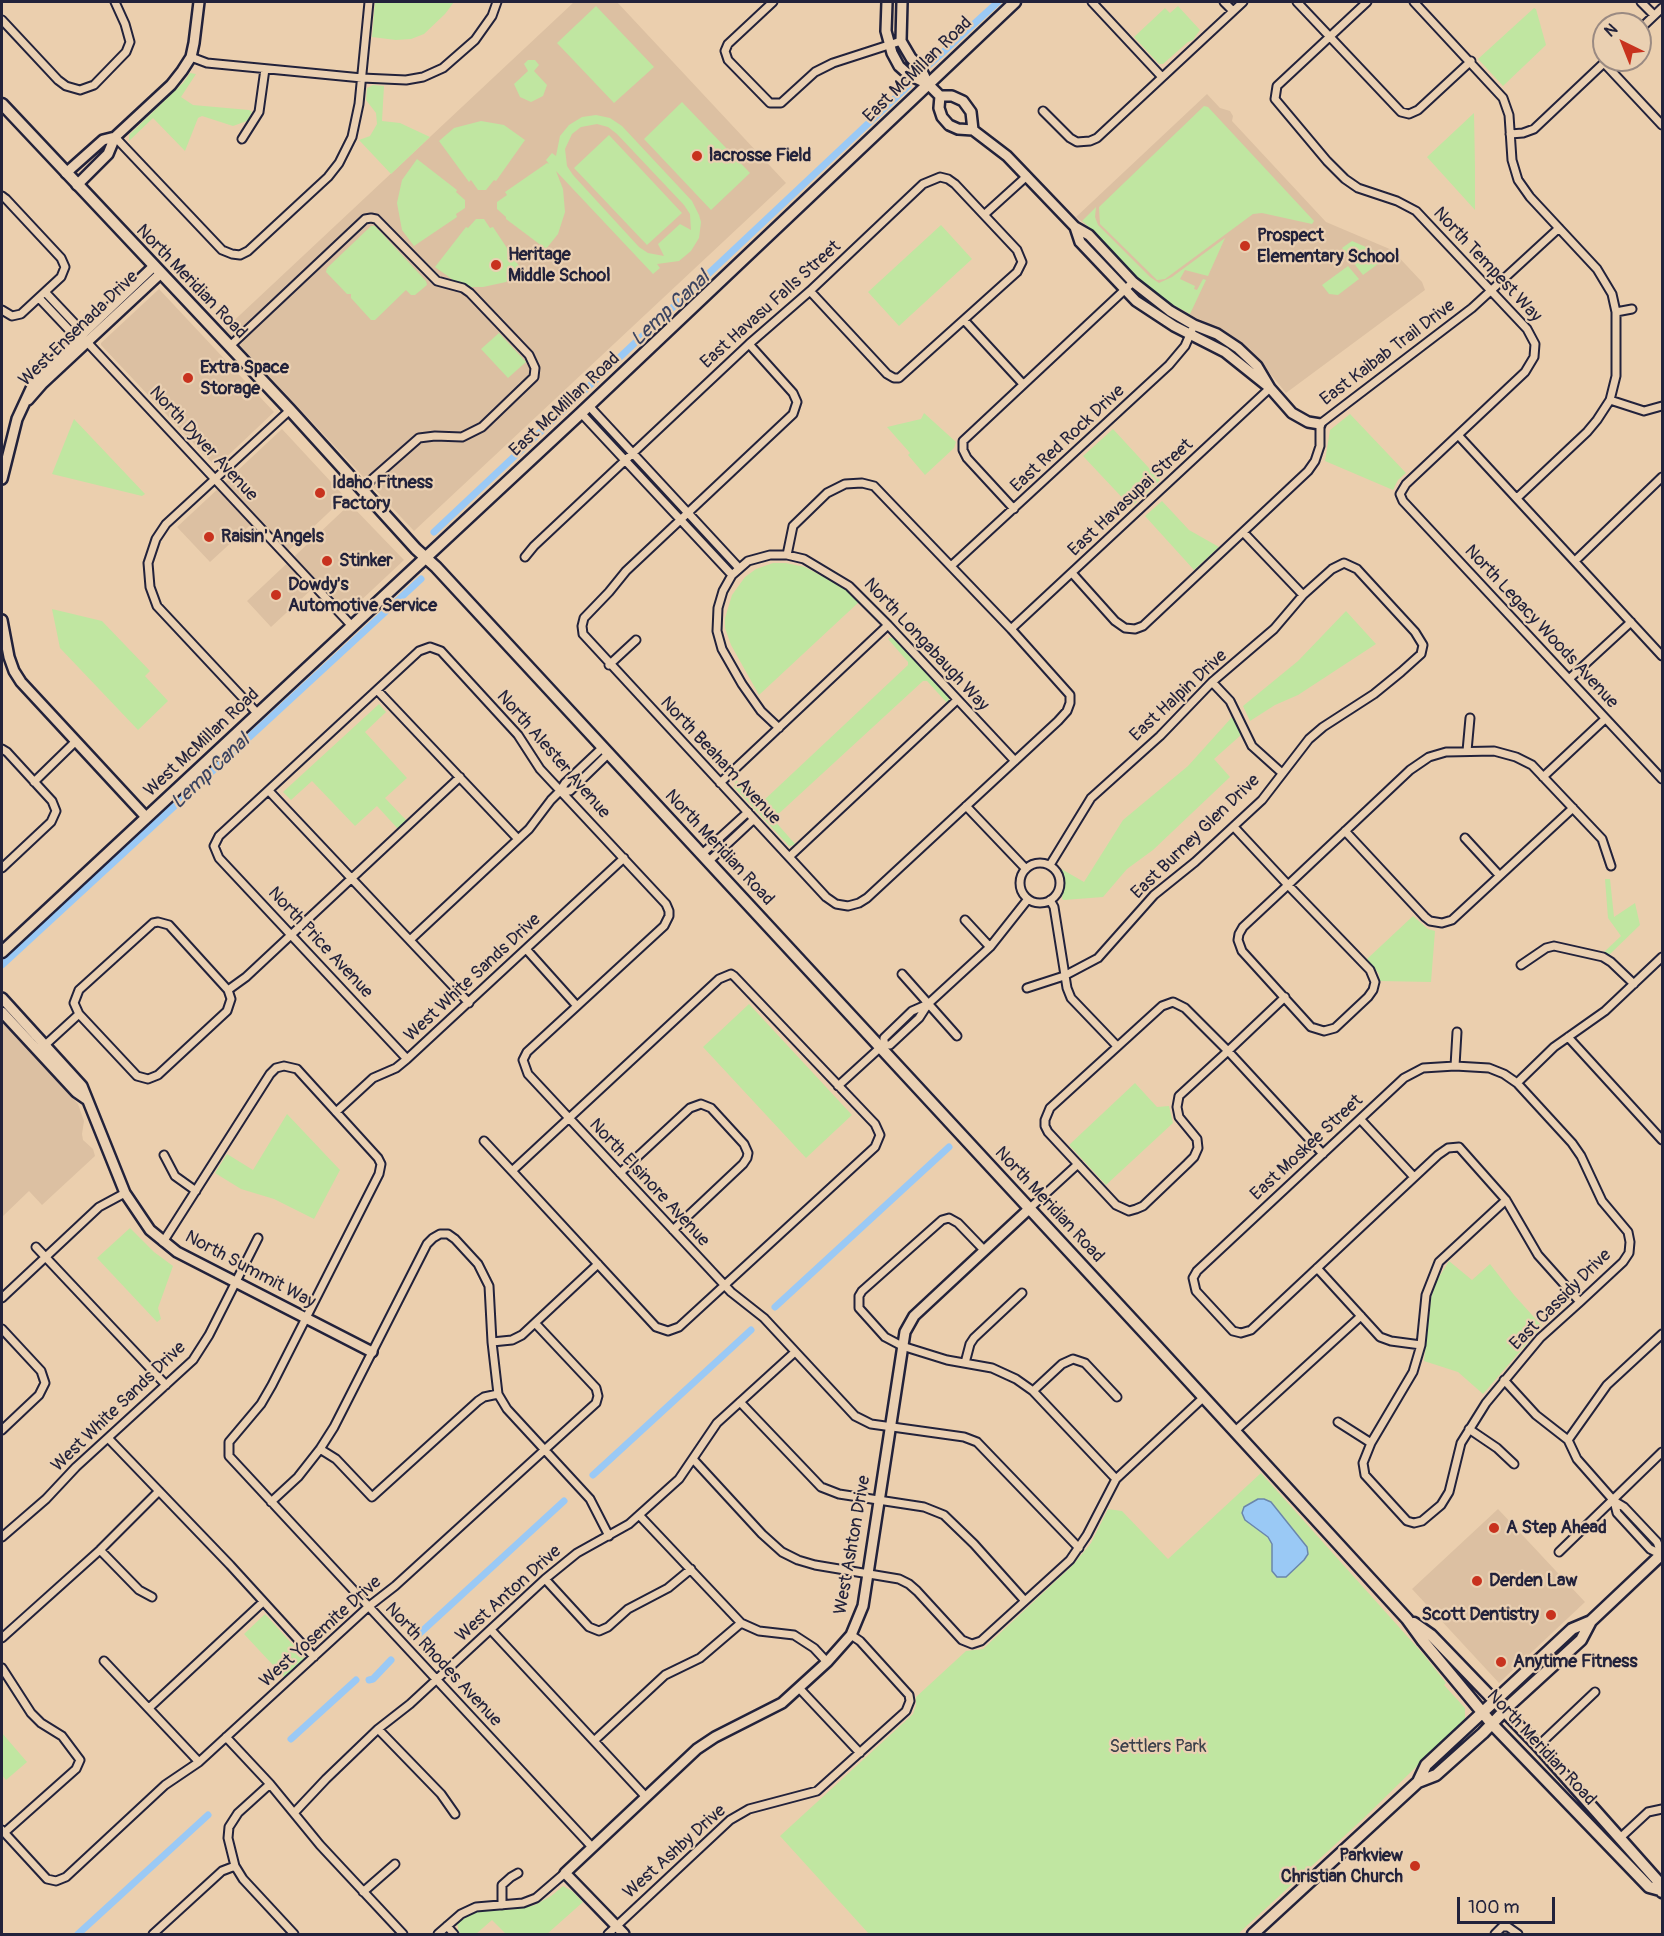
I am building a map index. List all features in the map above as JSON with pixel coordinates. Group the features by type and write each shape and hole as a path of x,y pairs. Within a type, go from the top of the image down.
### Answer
{"main road":[{"name":"East McMillan Road","path":"424,558 1015,2"},
{"name":"North Meridian Road","path":"2,104 882,1046 1407,1619 1492,1724 1632,1861 1657,1880 1661,1892"},
{"name":"West McMillan Road","path":"2,952 424,558"},
{"path":"1253,1935 1418,1782 1436,1775 1492,1724 1581,1640 1592,1621 1662,1555"},
{"name":"North Meridian Road","path":"1407,1619 1431,1635 1538,1746 1620,1838 1632,1861"},
{"path":"1418,1782 1426,1765 1572,1629 1592,1621"}],"street":[{"path":"2,20 58,80 66,86 80,90 94,85 126,52 130,42 115,2"},
{"path":"77,185 108,154 116,137 171,85 190,57 195,43 199,2"},
{"path":"116,137 222,250 240,255 255,245 339,164 352,137 356,121 369,2"},
{"path":"190,57 207,63 362,78 406,80 423,77 443,68 475,40 492,15 497,2"},
{"path":"773,2 728,44 725,51 728,60 766,101 773,104 782,103 815,72 833,63 901,41"},
{"path":"887,2 886,31 895,60 913,78 928,84"},
{"path":"902,2 901,41 910,58 920,67 928,84 940,96 952,96 963,101 971,112 973,130"},
{"path":"1092,2 1162,77"},
{"path":"1224,2 1233,11"},
{"path":"1043,111 1077,142 1083,143 1097,138 1243,2"},
{"path":"1297,2 1398,110 1409,114 1418,110 1471,62"},
{"path":"1330,37 1367,2"},
{"path":"1414,2 1503,98 1509,115 1512,160 1518,180 1530,197 1604,279 1612,294 1616,312 1616,376 1610,400 1598,420 1587,432 1517,498"},
{"path":"1641,2 1654,15 1662,8"},
{"name":"North Tempest Way","path":"1330,37 1277,86 1275,99 1280,107 1346,179 1358,188 1398,201 1416,211 1492,290 1527,328 1533,338 1535,350 1531,365 1458,435"},
{"path":"242,139 259,112 265,69"},
{"path":"1510,134 1534,129 1595,72"},
{"path":"1615,72 1662,125"},
{"path":"940,96 939,108 942,117 949,125 958,129 973,130 1006,156 1075,227 1089,235 1133,282 1192,330"},
{"path":"66,173 103,140 116,137"},
{"path":"810,291 887,374 894,378 904,376 1017,272 1022,262 1017,250 985,214 1027,176"},
{"name":"East Havasu Falls Street","path":"525,557 748,344 810,291 923,184 940,177 948,179 956,184 985,214"},
{"path":"2,196 61,258 65,267 61,277 21,314 12,316 2,310"},
{"path":"230,346 364,219 376,219 430,275 438,281 463,288 477,299 529,355 536,372 531,381 482,427 462,437 435,436 417,440 361,489"},
{"path":"1075,227 1080,242 1125,290 1158,317 1228,341 1249,357 1270,388 1292,412 1308,422 1320,424"},
{"name":"East Kaibab Trail Drive","path":"1072,573 1115,621 1125,628 1135,629 1143,626 1244,534 1308,471 1315,461 1320,446 1320,424 1462,316 1559,228"},
{"name":"West Ensenada Drive","path":"2,479 5,445 21,409 84,339 157,271"},
{"path":"1014,509 967,458 962,444 1133,282"},
{"path":"45,292 79,328 84,339"},
{"path":"39,298 73,334 84,339"},
{"path":"1616,312 1632,309"},
{"path":"964,320 1023,384"},
{"name":"East Red Rock Drive","path":"951,566 1174,360 1185,346 1192,330"},
{"name":"North Dyver Avenue","path":"84,339 352,626"},
{"path":"681,520 793,414 797,402 793,393 748,344"},
{"name":"East Havasupai Street","path":"1011,630 1270,388"},
{"path":"1610,400 1644,411 1662,406"},
{"path":"585,409 633,453 739,568 723,591 718,608 716,620 719,640 742,684 761,711 779,728"},
{"path":"585,409 625,460 732,575"},
{"path":"258,714 158,606 150,586 148,563 156,539 165,524 290,410"},
{"path":"1458,435 1662,656"},
{"name":"North Legacy Woods Avenue","path":"1458,435 1406,484 1400,494 1411,510 1662,779"},
{"path":"1575,561 1662,477"},
{"path":"787,555 791,532 797,521 833,488 844,484 868,484 879,490 1070,695 1067,711 966,806 1026,869"},
{"name":"North Beaham Avenue","path":"681,520 626,571 609,592 588,611 582,626 583,634 826,897 836,904 848,906 867,898 966,806"},
{"path":"1244,534 1303,595"},
{"name":"North Longabaugh Way","path":"739,568 748,561 770,555 787,555 804,559 849,586 1015,761"},
{"name":"East Halpin Drive","path":"1050,865 1091,798 1160,736 1212,682 1274,629 1303,595 1332,569 1344,563 1357,569 1415,632 1423,645"},
{"path":"2,621 14,671 28,691 146,818"},
{"path":"1569,679 1631,622"},
{"path":"720,783 888,625"},
{"path":"609,664 636,640"},
{"name":"East Burney Glen Drive","path":"1027,988 1064,976 1098,958 1154,895 1196,862 1262,800 1309,739 1323,727 1374,694 1401,672 1421,654 1423,645"},
{"name":"North Alester Avenue","path":"377,690 419,651 430,647 441,651 519,735 534,761 666,904 669,916 664,926 577,1006"},
{"path":"1212,682 1230,701 1252,746 1282,773"},
{"path":"469,1002 268,791 377,690 518,839"},
{"path":"789,857 957,700"},
{"path":"1467,751 1470,718"},
{"path":"1543,777 1605,718"},
{"path":"34,782 76,741"},
{"path":"2,749 52,801 56,811 51,822 2,868"},
{"path":"410,940 518,839 561,791 570,791 605,751"},
{"path":"1234,827 1288,885 1370,970 1375,982 1368,997 1335,1028 1324,1031 1311,1027 1242,951 1238,940 1243,927 1288,885 1410,770 1429,757 1446,752 1494,751 1516,757 1532,765 1602,839 1611,866"},
{"path":"228,990 246,977 291,936 460,777"},
{"name":"North Price Avenue","path":"268,791 219,836 214,846 219,858 407,1059"},
{"path":"1345,831 1425,917 1435,923 1442,923 1452,920 1573,808"},
{"path":"706,857 748,812"},
{"path":"706,857 754,819"},
{"path":"1465,838 1499,875"},
{"name":"West White Sands Drive","path":"336,1112 373,1078 396,1068 407,1059 624,858"},
{"path":"1037,863 1050,865 1058,874 1060,886 1058,892 1050,900 1038,903 1028,899 1020,888 1022,874 1037,863"},
{"path":"838,1086 882,1046 884,1038 912,1011 927,1004 990,947 1028,899"},
{"path":"1050,900 1054,907 1064,976 1071,998 1117,1046"},
{"path":"965,920 990,947"},
{"path":"159,922 169,925 228,990 231,999 227,1011 158,1075 148,1079 137,1076 79,1014 74,1003 79,990 148,926 159,922"},
{"path":"1521,965 1546,948 1554,946 1603,957 1634,984"},
{"path":"526,949 577,1006"},
{"path":"1517,1083 1554,1047 1605,1011 1662,957"},
{"path":"484,1141 656,1327 668,1331 679,1327 875,1147 880,1135 875,1124 731,974 719,979 512,1171"},
{"path":"902,974 957,1036"},
{"name":"North Summit Way","path":"2,998 42,1048"},
{"path":"1285,998 1228,1051 1179,1096 1177,1107 1179,1117 1197,1139 1198,1148 1194,1157 1143,1206 1129,1211 1116,1205 1048,1132 1045,1120 1050,1108 1117,1046 1162,1006 1173,1002 1185,1008 1228,1051 1323,1154"},
{"name":"North Elsinore Avenue","path":"577,1006 527,1052 524,1067 724,1286 764,1318 855,1416 871,1424 964,1437 977,1442 1079,1548"},
{"name":"North Summit Way","path":"2,1012 82,1086 125,1193 150,1230 163,1242 177,1252 372,1352"},
{"path":"42,1048 79,1014"},
{"path":"1455,1066 1457,1032"},
{"path":"1568,1037 1662,1140"},
{"path":"163,1242 270,1074 276,1068 284,1066 297,1070 374,1152 381,1164 379,1174 306,1318"},
{"name":"East Moskee Street","path":"1317,1268 1251,1330 1241,1333 1233,1330 1196,1291 1193,1278 1197,1271 1404,1078 1423,1068 1455,1066 1489,1068 1517,1083 1572,1143 1581,1156 1602,1201 1628,1232 1630,1242"},
{"path":"620,1173 690,1108 701,1104 711,1108 744,1144 748,1153 744,1164 673,1230"},
{"path":"1360,1119 1414,1178"},
{"path":"1421,1345 1391,1341 1380,1337 1317,1268 1448,1148 1459,1146 1506,1200 1538,1255 1580,1302"},
{"path":"164,1155 175,1176 196,1191"},
{"path":"1030,1208 1078,1164"},
{"path":"2,1298 99,1208 125,1193"},
{"path":"1338,1422 1371,1443 1413,1372 1421,1345 1426,1295 1439,1262 1506,1200"},
{"name":"West Ashton Drive","path":"438,1935 468,1910 476,1907 523,1903 536,1898 706,1742 782,1703 827,1662 851,1635 863,1606 905,1332 914,1316 1030,1208"},
{"path":"984,1250 958,1223 949,1218 937,1223 862,1291 858,1302 862,1314 885,1337 902,1346 947,1360 1002,1371 1033,1391 1116,1479"},
{"path":"271,1502 298,1477 320,1449 427,1244 440,1234 448,1234 478,1264 489,1286 498,1394 507,1409 590,1499 609,1536"},
{"name":"West White Sands Drive","path":"2,1537 193,1360 202,1347 258,1238"},
{"name":"East Cassidy Drive","path":"1371,1443 1363,1463 1365,1475 1407,1521 1414,1523 1422,1521 1441,1504 1449,1492 1461,1443 1486,1403 1540,1338 1623,1262 1629,1253 1630,1242"},
{"path":"36,1247 166,1385"},
{"path":"492,1342 512,1340 522,1335 598,1264"},
{"path":"965,1363 974,1338 1022,1293"},
{"path":"1235,1431 1361,1316"},
{"name":"North Rhodes Avenue","path":"306,1318 261,1404 229,1442 229,1456 592,1847"},
{"name":"West Yosemite Drive","path":"3,1832 47,1879 56,1881 66,1877 165,1785 199,1762 596,1403 598,1396 596,1388 535,1323"},
{"path":"2,1329 41,1371 45,1383 39,1395 2,1430"},
{"path":"1568,1440 1607,1385 1662,1334"},
{"name":"West Anton Drive","path":"294,1813 378,1729 437,1680 545,1579 577,1553 609,1536 639,1515 679,1479 712,1429 795,1352"},
{"path":"1033,1391 1062,1364 1073,1359 1085,1363 1117,1397"},
{"path":"1504,1380 1536,1414 1568,1440 1577,1459 1614,1501 1624,1507 1657,1542 1662,1555"},
{"path":"320,1449 336,1459 372,1497 478,1401 498,1394"},
{"path":"693,1460 762,1534 783,1551 815,1565 899,1579 909,1584 962,1640 971,1644 981,1641 1070,1560 1079,1548 1116,1479 1204,1397"},
{"path":"740,1402 821,1487 839,1494 924,1507 944,1515 1025,1601"},
{"path":"1469,1429 1497,1448 1514,1464"},
{"path":"108,1438 314,1657"},
{"path":"1559,1552 1662,1452"},
{"path":"2,1638 100,1550 159,1491"},
{"path":"639,1515 741,1623 759,1631 794,1635 814,1648 827,1662"},
{"path":"100,1550 139,1590 152,1597"},
{"path":"545,1579 589,1627 599,1631 608,1627 628,1609 668,1588 691,1569"},
{"path":"149,1708 263,1602"},
{"path":"595,1740 664,1675 700,1658 741,1623"},
{"path":"491,1630 646,1797"},
{"name":"West Ashby Drive","path":"608,1935 730,1820 749,1809 817,1791 906,1711 910,1701 906,1689 860,1641 851,1635"},
{"path":"104,1661 199,1762"},
{"path":"2,1668 31,1713 41,1723 62,1736 80,1760 76,1769 3,1832"},
{"path":"799,1688 860,1753"},
{"path":"1538,1746 1595,1692"},
{"path":"378,1729 441,1794 455,1814"},
{"path":"226,1737 270,1784 320,1845 403,1935"},
{"path":"270,1784 238,1813 229,1827 228,1838 235,1866 243,1879 294,1935"},
{"path":"1620,1838 1648,1812 1661,1809"},
{"path":"363,1892 395,1864"},
{"path":"153,1935 222,1871 235,1866"},
{"path":"502,1905 502,1885 518,1873"},
{"path":"565,1873 624,1935"},
{"path":"447,1926 454,1935"},
{"path":"1495,1935 1502,1927 1516,1932"}],"shaded area":[{"name":"Heritage Middle School","path":"574,2 617,2 786,183 414,531 225,329"},
{"name":"Prospect Elementary School","path":"1207,94 1220,108 1230,111 1233,116 1232,121 1326,222 1392,250 1422,282 1425,290 1286,393 1250,349 1228,333 1188,314 1152,291 1094,231 1076,217"},
{"name":"Extra Space Storage","path":"159,289 274,412 218,465 214,465 101,345"},
{"path":"282,429 345,497 288,551 258,518 210,562 177,527"},
{"path":"350,504 404,560 340,620 312,589 271,627 247,601"},
{"path":"2,1020 78,1104 84,1121 83,1140 93,1149 95,1156 42,1205 29,1191 2,1217"},
{"path":"1498,1509 1585,1602 1499,1683 1412,1589"}],"green space":[{"path":"375,2 454,2 424,34 411,39 396,40 372,37"},
{"path":"596,6 654,67 614,103 557,43"},
{"path":"1178,6 1200,30 1193,40 1163,64 1159,64 1134,37 1165,8 1170,13"},
{"path":"1534,8 1546,45 1503,86 1478,59"},
{"path":"528,60 535,60 539,65 534,71 547,85 543,96 531,102 520,97 514,84 528,71 524,64"},
{"path":"190,73 196,74 181,97 193,105 249,110 252,112 247,121 233,126 202,116 198,118 185,151 153,118 129,141 129,135 183,83"},
{"path":"373,85 384,86 382,121 400,123 430,137 391,174 359,140 370,136 377,124 376,113 366,100 367,88"},
{"name":"lacrosse Field","path":"682,102 750,173 711,210 644,139"},
{"path":"1204,106 1208,107 1314,221 1312,224 1262,213 1253,214 1165,279 1157,280 1100,224 1099,207"},
{"path":"1474,113 1475,167 1475,210 1427,157"},
{"path":"596,115 610,118 622,126 692,201 701,222 699,238 691,251 679,261 657,264 660,268 653,274 556,171 563,189 565,212 558,234 546,249 506,219 497,209 497,202 507,195 505,192 547,163 549,164 546,160 552,153 556,156 560,136 569,125 582,117","holes":["597,124 608,127 684,205 690,214 691,230 680,224 658,244 664,256 648,253 639,247 567,166 565,149 572,134 581,127"]},
{"path":"481,121 504,125 525,140 496,181 494,180 486,190 478,190 471,180 469,182 439,141 454,128"},
{"path":"609,135 682,213 647,245 574,168"},
{"path":"417,159 457,190 456,192 465,200 465,208 456,214 457,217 414,246 402,230 397,203 402,180"},
{"path":"1096,207 1095,217 1098,225 1150,277 1159,283 1172,277 1225,238 1208,276 1185,270 1180,279 1195,286 1194,289 1197,290 1203,279 1206,280 1190,314 1166,301 1138,278 1082,221"},
{"path":"476,219 484,219 490,228 493,227 521,269 506,282 470,287 456,282 435,267 466,227 468,228"},
{"path":"941,225 972,259 899,326 868,292"},
{"path":"371,226 375,226 426,281 427,285 415,295 411,295 406,290 375,320 371,320 351,298 351,294 347,294 326,272 327,268"},
{"path":"1352,241 1382,254 1382,261 1363,275 1342,248"},
{"path":"1348,266 1359,279 1338,295 1329,294 1322,285"},
{"path":"499,333 526,362 508,378 481,349"},
{"path":"924,413 956,442 954,448 925,475 908,455 910,453 887,427 921,419"},
{"path":"1350,414 1406,473 1398,480 1393,490 1325,461 1330,430"},
{"path":"74,419 145,494 142,496 52,474"},
{"path":"1113,429 1160,480 1131,507 1083,456"},
{"path":"1162,501 1189,530 1219,547 1194,570 1145,516"},
{"path":"773,563 805,567 851,592 860,601 759,695 731,645 725,628 725,618 732,595 745,577 756,569"},
{"path":"52,609 102,621 150,671 145,676 168,701 138,730 60,648"},
{"path":"1346,611 1376,644 1298,695 1275,705 1250,721 1243,706 1298,661"},
{"path":"889,638 895,638 949,696 949,702 947,703 927,681 923,681 773,819 796,845 789,846 734,787 736,780 757,802 762,802 908,665"},
{"path":"379,704 386,712 365,732 407,778 385,798 407,821 398,829 377,806 355,826 312,781 291,800 283,792"},
{"path":"1233,716 1241,735 1214,759 1230,777 1153,850 1127,869 1103,897 1062,899 1064,877 1058,867 1084,882 1123,820 1188,766"},
{"path":"1605,879 1610,879 1614,917 1635,903 1640,925 1609,955 1603,953 1621,936 1608,918"},
{"path":"1413,916 1428,929 1435,931 1431,982 1380,981 1379,974 1367,959"},
{"path":"749,1004 852,1115 806,1158 703,1047"},
{"path":"1135,1083 1157,1107 1169,1106 1173,1123 1106,1185 1069,1145"},
{"path":"287,1114 340,1170 314,1219 274,1199 241,1189 215,1173 227,1154 253,1170"},
{"path":"130,1228 154,1252 173,1266 158,1308 161,1319 157,1322 97,1258"},
{"path":"1449,1261 1472,1280 1490,1264 1542,1326 1483,1394 1458,1372 1424,1361 1431,1298 1436,1282"},
{"name":"Settlers Park","path":"1261,1473 1424,1655 1446,1683 1444,1685 1465,1708 1465,1719 1364,1818 1238,1934 869,1934 780,1836 913,1714 916,1697 966,1651 983,1649 1073,1565 1091,1543 1108,1509 1122,1511 1168,1559"},
{"path":"265,1614 304,1657 303,1662 285,1678 244,1634"},
{"path":"2,1733 27,1762 6,1780 2,1775"},
{"path":"563,1886 583,1902 547,1934 506,1934 492,1920 476,1934 462,1934 458,1931 456,1925 467,1916 479,1911 517,1909 535,1905"}],"water":[{"path":"1258,1499 1271,1502 1307,1547 1308,1554 1304,1560 1286,1577 1277,1577 1272,1571 1272,1544 1268,1537 1245,1520 1242,1513 1244,1507"}],"waterway":[{"name":"Lemp Canal","path":"929,65 998,2"},
{"name":"Lemp Canal","path":"434,532 908,86"},
{"name":"Lemp Canal","path":"2,965 421,579"},
{"path":"775,1307 949,1147"},
{"path":"593,1475 751,1330"},
{"path":"419,1634 564,1501"},
{"path":"369,1680 373,1679 391,1660"},
{"path":"291,1739 356,1680"},
{"path":"78,1934 208,1815"}],"place":[{"name":"lacrosse Field","path":"697,156"},
{"name":"Prospect Elementary School","path":"1245,246"},
{"name":"Heritage Middle School","path":"496,265"},
{"name":"Extra Space Storage","path":"188,378"},
{"name":"Idaho Fitness Factory","path":"320,493"},
{"name":"Raisin' Angels","path":"209,537"},
{"name":"Stinker","path":"327,561"},
{"name":"Dowdy's Automotive Service","path":"276,595"},
{"name":"A Step Ahead","path":"1494,1528"},
{"name":"Derden Law","path":"1477,1581"},
{"name":"Scott Dentistry","path":"1551,1615"},
{"name":"Anytime Fitness","path":"1501,1662"},
{"name":"Parkview Christian Church","path":"1415,1866"}]}
